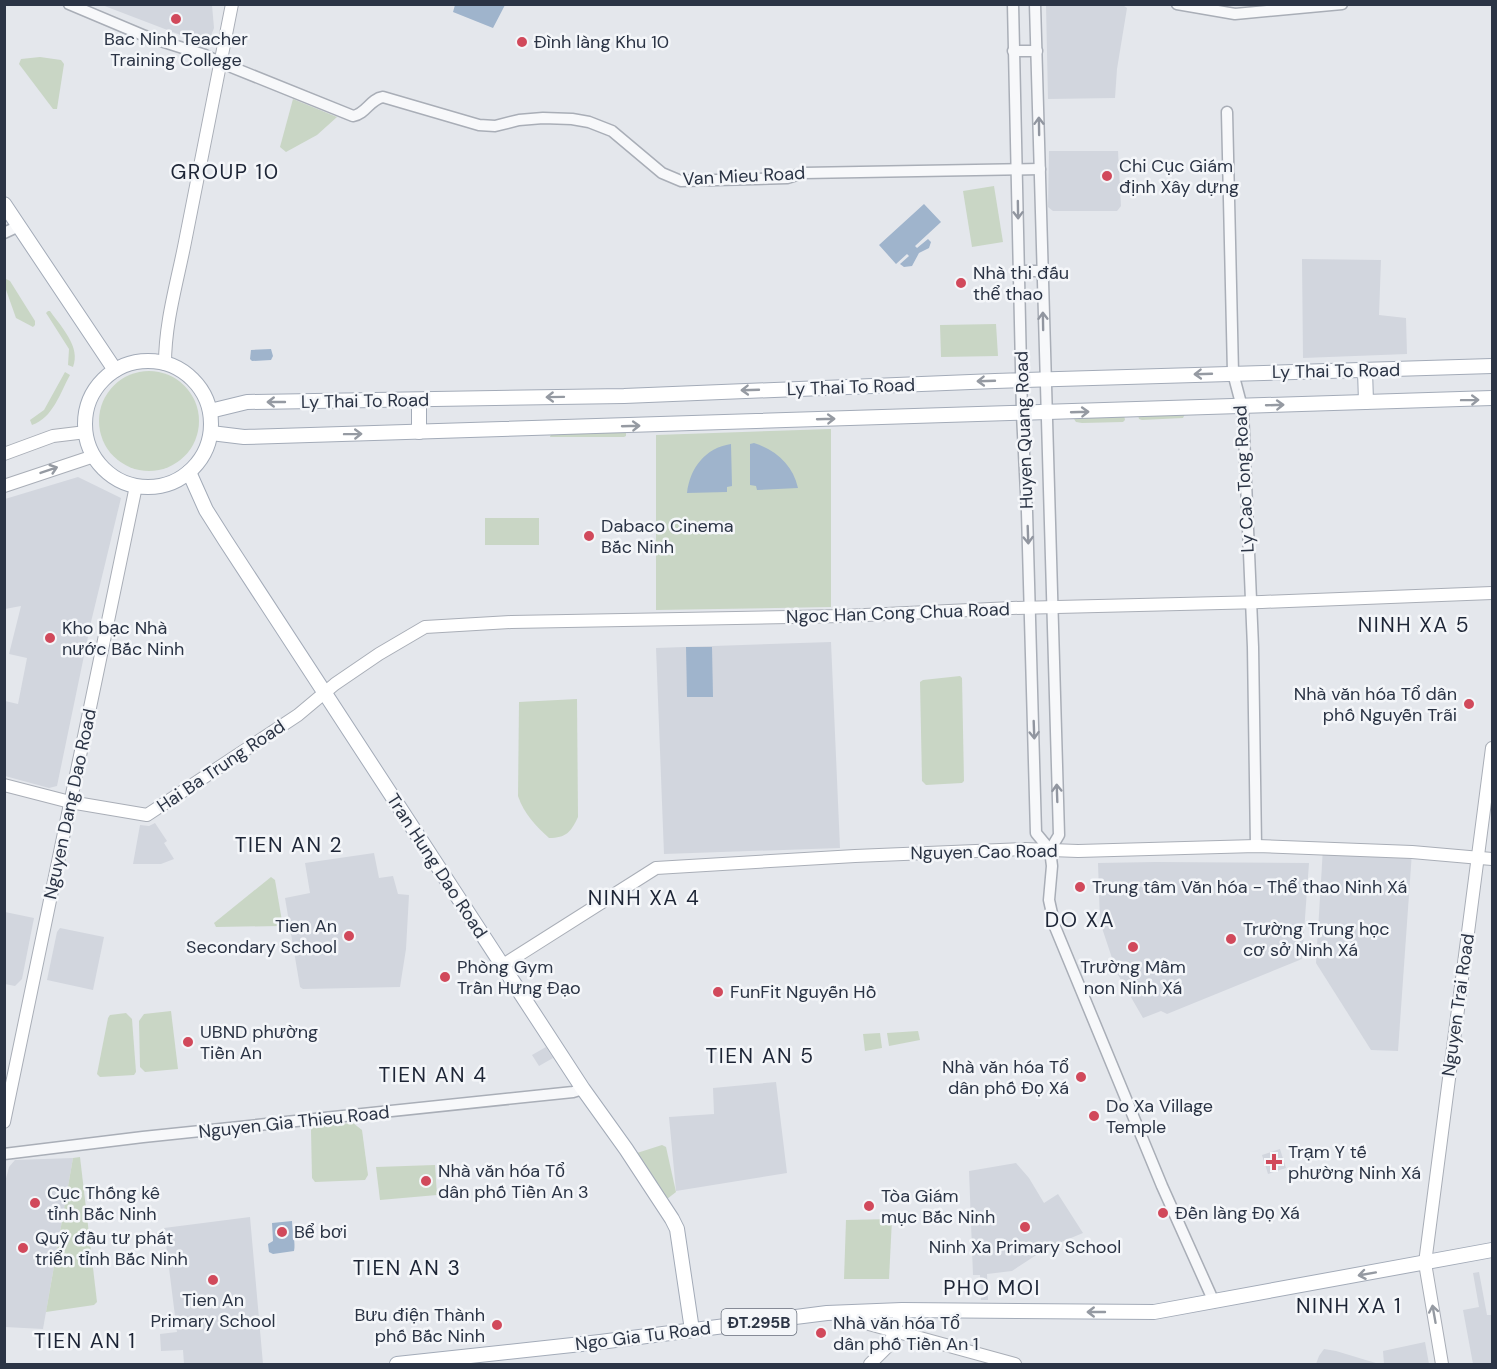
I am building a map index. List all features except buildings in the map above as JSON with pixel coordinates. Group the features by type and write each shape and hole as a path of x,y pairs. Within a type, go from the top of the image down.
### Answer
{"main road":[{"path":"165,364 166,325 183,254 232,4"},
{"path":"4,204 115,370"},
{"path":"142,362 165,364 178,369 193,380 202,393 210,411 210,433 202,457 189,472 163,485 136,486 112,476 94,456 86,432 86,413 92,396 103,380 115,370 142,362"},
{"name":"Ly Thai To Road","path":"210,411 247,402 624,396 1045,379 1492,366"},
{"path":"1365,370 1366,402"},
{"name":"Ly Thai To Road","path":"210,433 244,437 1492,398"},
{"path":"419,400 419,432"},
{"path":"4,454 53,436 86,432"},
{"path":"4,486 94,456"},
{"name":"Tran Hung Dao Road","path":"189,472 206,510 493,953 678,1229 692,1330"},
{"name":"Nguyen Dang Dao Road","path":"4,1122 136,486"},
{"name":"Ngoc Han Cong Chua Road","path":"325,694 379,654 425,627 511,622 831,616 1029,607 1492,593"},
{"name":"Hai Ba Trung Road","path":"4,785 70,802 136,814 150,813 298,715 325,694"},
{"name":"Nguyen Trai Road","path":"1442,1365 1425,1263 1492,748"},
{"name":"Nguyen Cao Road","path":"503,965 656,868 848,856 1256,846 1412,852 1492,859"},
{"name":"ĐT.295B","path":"1425,1263 1492,1250"},
{"name":"Ngo Gia Tu Road","path":"397,1365 827,1313 902,1310 1154,1312 1425,1263"},
{"path":"870,1365 889,1345 902,1310"},
{"path":"827,1313 1015,1365"}],"street":[{"name":"Van Mieu Road","path":"69,4 145,36 205,55 353,116 362,113 374,100 383,97 478,125 495,126 519,120 543,118 589,122 612,131 662,173 681,182 788,178 803,173 1040,169"},
{"name":"Huyen Quang Road","path":"1013,4 1021,381 1036,833 1050,850 1052,866 1049,900 1055,927 1162,1186 1214,1302"},
{"name":"Huyen Quang Road","path":"1035,4 1059,835 1050,850"},
{"path":"1177,4 1236,9 1342,4"},
{"path":"1013,51 1037,51"},
{"name":"Ly Cao Tong Road","path":"1227,112 1233,373 1242,406 1253,647 1256,846"},
{"path":"4,233 19,226"},
{"path":"1020,271 1043,271"},
{"path":"1027,512 1049,512"},
{"name":"Nguyen Gia Thieu Road","path":"4,1154 143,1137 573,1092 583,1089"}],"shaded area":[{"path":"1121,4 1127,8 1117,69 1115,98 1048,99 1046,5"},
{"name":"Bac Ninh Teacher Training College","path":"102,5 212,5 214,28 209,41 204,44"},
{"path":"1049,151 1118,151 1121,206 1117,211 1053,211 1048,207"},
{"path":"1302,259 1381,260 1379,315 1406,318 1407,354 1303,358"},
{"path":"78,477 121,498 91,622 57,786 49,788 5,776 5,701 18,704 27,658 9,654 21,606 5,609 5,499"},
{"path":"831,642 840,848 664,854 656,648"},
{"path":"155,823 167,841 164,843 174,859 161,864 133,864 140,825 149,826"},
{"path":"1323,848 1412,852 1398,1051 1371,1050 1316,963"},
{"name":"Tien An Secondary School","path":"374,853 379,878 393,876 398,894 409,895 406,949 400,987 303,989 300,987 285,898 310,893 305,863"},
{"name":"Trường Trung học cơ sở Ninh Xá","path":"1098,863 1309,863 1302,959 1167,1014 1161,1011 1143,1018 1117,973 1100,922"},
{"path":"5,912 34,918 22,979 15,986 5,984"},
{"path":"60,928 104,937 93,990 47,980 57,932"},
{"path":"546,1047 553,1058 539,1066 532,1055"},
{"path":"776,1082 787,1173 676,1191 669,1117 714,1114 713,1088"},
{"name":"Trạm Y tế phường Ninh Xá","path":"1280,1149 1286,1168 1268,1174 1262,1155"},
{"path":"73,1158 43,1329 5,1327 4,1186 9,1167 15,1160"},
{"name":"Ninh Xa Primary School","path":"1016,1163 1029,1178 1044,1203 1058,1194 1083,1233 1047,1248 1012,1271 987,1274 988,1300 981,1300 980,1275 973,1275 969,1171"},
{"name":"Tien An Primary School","path":"250,1217 263,1364 184,1364 183,1350 161,1351 160,1334 177,1332 164,1228"},
{"path":"1479,1272 1487,1315 1492,1315 1492,1364 1473,1364 1463,1310 1479,1307 1473,1273"},
{"path":"1425,1342 1429,1364 1384,1364 1383,1351"},
{"path":"1324,1349 1336,1351 1379,1364 1316,1364"}],"green space":[{"path":"40,57 61,60 64,64 57,109 53,109 19,64 21,59"},
{"path":"293,99 337,117 317,135 286,152 280,147"},
{"path":"994,186 1003,242 972,247 963,191"},
{"path":"6,279 10,281 35,321 33,327 16,318 5,287"},
{"path":"48,311 69,338 74,352 73,367 68,365 69,349 46,313"},
{"path":"996,324 998,356 941,357 940,325"},
{"path":"149,371 168,375 184,386 195,402 199,421 195,440 184,456 168,467 149,471 130,467 114,456 103,440 99,421 103,402 114,386 130,375"},
{"path":"65,372 70,375 51,411 32,425 30,420 44,410"},
{"path":"1185,414 1183,418 1142,420 1138,415"},
{"path":"1124,415 1123,422 1082,423 1074,419 1075,417"},
{"path":"831,429 831,607 656,610 656,435"},
{"path":"626,431 624,437 550,437 551,434"},
{"path":"485,518 539,518 539,545 485,545"},
{"path":"960,676 962,678 964,781 926,785 922,781 920,682"},
{"path":"577,699 578,817 567,833 560,837 549,838 527,814 518,796 519,702"},
{"path":"271,877 275,880 282,921 279,926 216,927 214,923"},
{"path":"171,1011 178,1069 145,1072 140,1067 139,1021 144,1014"},
{"path":"126,1013 132,1019 136,1072 134,1075 100,1077 97,1074 108,1018 110,1015"},
{"path":"918,1031 920,1040 889,1046 887,1033"},
{"path":"880,1033 882,1048 865,1051 863,1034"},
{"path":"353,1123 362,1130 368,1175 365,1180 315,1182 312,1178 311,1130 314,1126"},
{"path":"662,1145 666,1147 676,1192 667,1199 637,1153"},
{"path":"80,1157 97,1302 94,1305 46,1312 73,1158"},
{"path":"435,1165 437,1195 380,1200 376,1167"},
{"path":"892,1219 889,1279 844,1279 846,1220"}],"water":[{"path":"455,4 505,5 493,28 453,12"},
{"path":"924,204 941,222 915,246 917,248 928,239 931,242 929,248 919,253 912,266 904,267 900,264 909,256 907,254 896,264 879,245"},
{"path":"271,349 273,356 271,360 252,361 250,359 251,350"},
{"path":"754,443 776,454 788,466 798,488 757,490 756,486 750,485 750,444"},
{"path":"731,444 732,486 727,487 727,492 687,493 691,475 700,461 714,450"},
{"path":"686,647 712,647 713,697 687,697"},
{"name":"Bể bơi","path":"292,1221 294,1251 273,1254 269,1252 268,1244 273,1241 272,1223"}],"place":[{"name":"Bac Ninh Teacher Training College","path":"176,19"},
{"name":"Đình làng Khu 10","path":"522,42"},
{"name":"Chi Cục Giám định Xây dựng","path":"1107,176"},
{"name":"Nhà thi đấu thể thao","path":"961,283"},
{"name":"Dabaco Cinema Bắc Ninh","path":"589,536"},
{"name":"Kho bạc Nhà nước Bắc Ninh","path":"50,638"},
{"name":"Nhà văn hóa Tổ dân phố Nguyễn Trãi","path":"1469,704"},
{"name":"Trung tâm Văn hóa - Thể thao Ninh Xá","path":"1080,887"},
{"name":"Tien An Secondary School","path":"349,936"},
{"name":"Trường Trung học cơ sở Ninh Xá","path":"1231,939"},
{"name":"Trường Mầm non Ninh Xá","path":"1133,947"},
{"name":"Phòng Gym Trần Hưng Đạo","path":"445,977"},
{"name":"FunFit Nguyễn Hồ","path":"718,992"},
{"name":"UBND phường Tiền An","path":"188,1042"},
{"name":"Nhà văn hóa Tổ dân phố Đọ Xá","path":"1081,1077"},
{"name":"Do Xa Village Temple","path":"1094,1116"},
{"name":"Trạm Y tế phường Ninh Xá","path":"1274,1162"},
{"name":"Nhà văn hóa Tổ dân phố Tiền An 3","path":"426,1181"},
{"name":"Cục Thống kê tỉnh Bắc Ninh","path":"35,1203"},
{"name":"Tòa Giám mục Bắc Ninh","path":"869,1206"},
{"name":"Đền làng Đọ Xá","path":"1163,1213"},
{"name":"Ninh Xa Primary School","path":"1025,1227"},
{"name":"Bể bơi","path":"282,1232"},
{"name":"Quỹ đầu tư phát triển tỉnh Bắc Ninh","path":"23,1248"},
{"name":"Tien An Primary School","path":"213,1280"},
{"name":"Bưu điện Thành phố Bắc Ninh","path":"497,1325"},
{"name":"Nhà văn hóa Tổ dân phố Tiền An 1","path":"821,1333"}],"district":[{"name":"GROUP 10","path":"225,172"},
{"name":"NINH XA 5","path":"1414,625"},
{"name":"TIEN AN 2","path":"289,845"},
{"name":"NINH XA 4","path":"644,898"},
{"name":"DO XA","path":"1080,920"},
{"name":"TIEN AN 5","path":"760,1056"},
{"name":"TIEN AN 4","path":"433,1075"},
{"name":"TIEN AN 3","path":"407,1268"},
{"name":"PHO MOI","path":"992,1288"},
{"name":"NINH XA 1","path":"1349,1306"},
{"name":"TIEN AN 1","path":"85,1341"}]}
